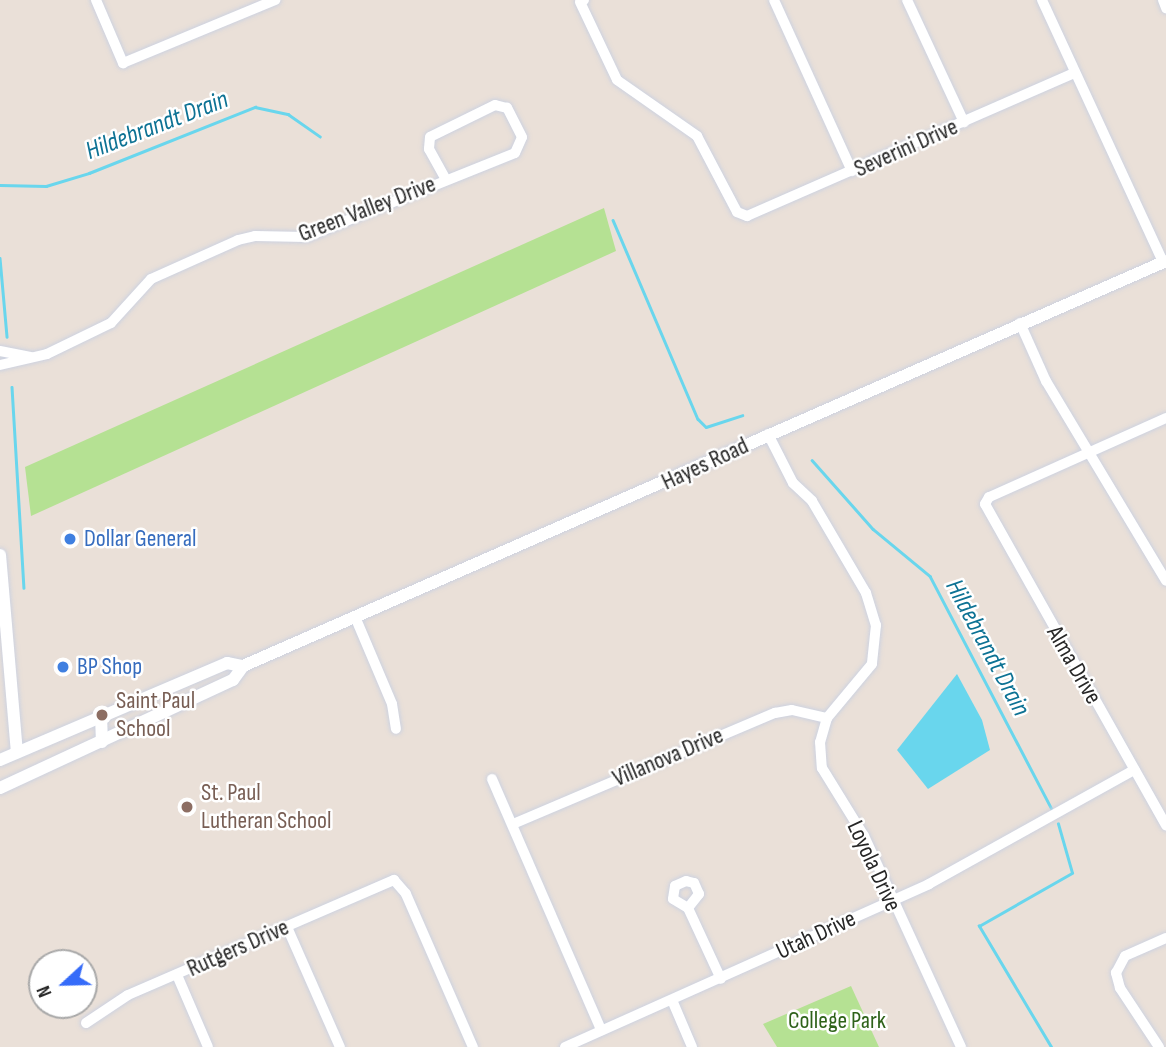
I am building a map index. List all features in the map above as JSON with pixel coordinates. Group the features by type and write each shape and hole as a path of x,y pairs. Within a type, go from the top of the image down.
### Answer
{"street":[{"path":"96,0 122,63 275,0"},
{"path":"774,0 852,171"},
{"path":"907,0 964,122"},
{"path":"1042,0 1164,262"},
{"path":"1163,0 1166,8"},
{"name":"Severini Drive","path":"582,1 617,80 697,136 737,212 754,214 1075,73"},
{"name":"Green Valley Drive","path":"0,365 55,351 111,323 150,279 227,245 255,236 306,237 519,150 522,137 507,108 495,105 430,137 429,149 445,178"},
{"name":"Hayes Road","path":"0,760 227,663 243,666 356,620 768,434 1164,262"},
{"path":"1020,323 1046,381 1091,451 1166,581"},
{"path":"0,351 30,358"},
{"path":"1091,451 1166,418"},
{"name":"Loyola Drive","path":"768,434 793,483 812,501 866,593 876,625 872,664 827,718 820,742 822,768 864,836 891,901 961,1047"},
{"name":"Alma Drive","path":"1091,451 989,497 985,504 1166,825"},
{"path":"0,555 17,752"},
{"path":"356,620 392,704 396,729"},
{"name":"Hayes Road","path":"0,788 233,681 243,666"},
{"name":"Villanova Drive","path":"513,824 775,713 792,710 827,718"},
{"path":"102,715 103,742"},
{"name":"Utah Drive","path":"565,1047 721,979 964,866 1134,770"},
{"path":"492,779 601,1030"},
{"name":"Rutgers Drive","path":"86,1023 128,995 394,880 406,894 473,1047"},
{"path":"688,908 721,979"},
{"path":"287,927 340,1047"},
{"path":"1158,1047 1120,988 1116,973 1125,956 1166,938"},
{"path":"177,975 208,1047"},
{"path":"672,1000 692,1047"}],"green space":[{"path":"604,208 616,251 31,516 25,467"},
{"name":"College Park","path":"851,986 879,1047 777,1047 763,1024"}],"water":[{"path":"957,674 982,720 990,750 928,789 897,750"}],"waterway":[{"name":"Hildebrandt Drain","path":"0,185 46,186 89,173 255,107 288,114 320,136"},
{"name":"Hildebrandt Drain","path":"613,220 698,419 706,427 742,415"},
{"path":"0,258 7,337"},
{"path":"12,387 24,588"},
{"name":"Hildebrandt Drain","path":"812,460 873,529 930,576 1052,809"},
{"name":"Hildebrandt Drain","path":"1051,1047 979,926 1072,873 1058,824"}],"place":[{"name":"Dollar General","path":"70,539"},
{"name":"BP Shop","path":"63,667"},
{"name":"Saint Paul School","path":"102,715"},
{"name":"St. Paul Lutheran School","path":"187,807"}]}
